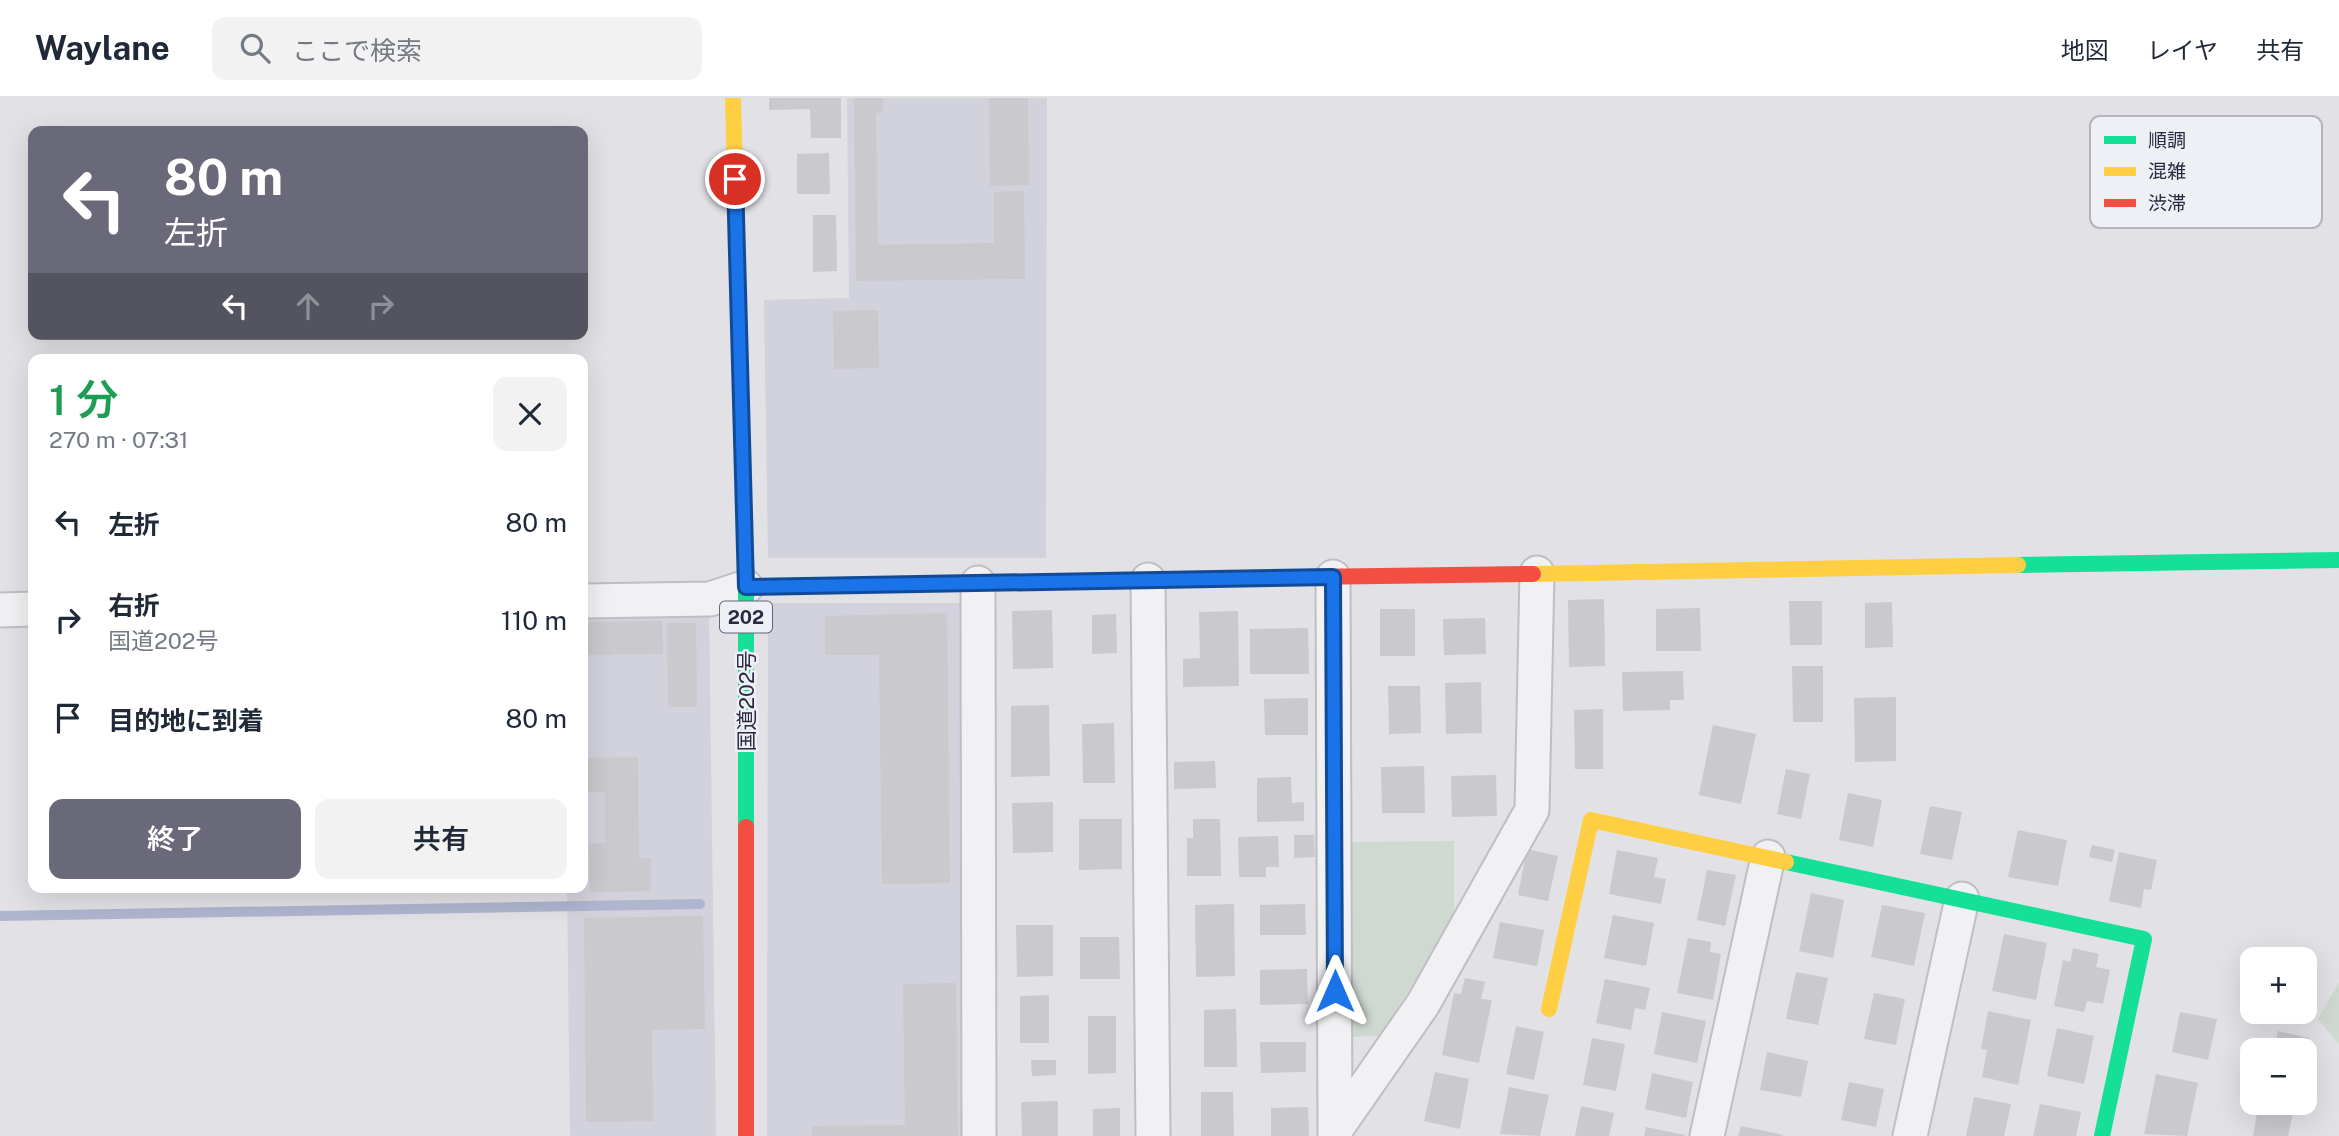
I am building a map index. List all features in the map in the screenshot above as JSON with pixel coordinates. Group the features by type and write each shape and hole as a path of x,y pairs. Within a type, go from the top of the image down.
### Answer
{"main road":[{"name":"国道202号","path":"733,98 746,587 746,1136"},
{"path":"746,587 2339,560"},
{"path":"1549,1009 1591,820 2144,939 2102,1136"}],"street":[{"path":"1335,1133 1423,1004 1532,810 1537,573"},
{"path":"1333,577 1335,1133"},
{"path":"1148,580 1153,1136"},
{"path":"978,583 979,1136"},
{"path":"588,601 710,598 746,587"},
{"path":"0,610 28,610"},
{"path":"1707,1136 1768,857"},
{"path":"1910,1136 1962,899"}],"shaded area":[{"path":"847,98 1047,98 1046,558 768,558 764,300 849,298"},
{"path":"768,603 964,603 963,1136 767,1136"},
{"path":"709,608 716,1136 570,1136 567,893 588,893 588,611"},
{"path":"1454,841 1454,916 1381,1036 1346,1037 1344,842"},
{"path":"2339,982 2339,1044 2318,1019"}],"building":[{"path":"769,98 841,98 841,138 811,138 810,109 769,110"},
{"path":"854,98 883,98 883,113 876,113 878,245 994,243 994,192 1024,191 1025,279 856,281"},
{"path":"989,98 1028,98 1029,185 990,186"},
{"path":"829,153 830,194 797,194 797,154"},
{"path":"813,215 836,215 837,271 813,272"},
{"path":"878,310 879,368 834,369 833,311"},
{"path":"1604,599 1605,666 1569,667 1568,600"},
{"path":"1789,601 1822,601 1822,645 1790,645"},
{"path":"1892,602 1893,647 1865,648 1865,603"},
{"path":"1700,608 1701,651 1656,651 1656,609"},
{"path":"1380,609 1415,609 1415,656 1380,656"},
{"path":"1052,610 1053,668 1013,669 1012,611"},
{"path":"1238,611 1239,686 1183,687 1183,659 1200,658 1199,612"},
{"path":"947,613 950,883 882,884 879,655 825,655 825,616"},
{"path":"1116,614 1117,653 1092,654 1092,615"},
{"path":"1485,618 1486,654 1444,655 1443,619"},
{"path":"662,621 663,654 588,655 588,622"},
{"path":"667,623 696,623 697,707 668,707"},
{"path":"1308,628 1309,674 1250,674 1250,629"},
{"path":"1792,666 1823,666 1823,722 1793,722"},
{"path":"1683,671 1684,700 1670,700 1670,710 1623,711 1622,672"},
{"path":"1481,682 1482,733 1446,734 1445,683"},
{"path":"1388,686 1420,686 1421,733 1389,734"},
{"path":"1896,697 1896,761 1855,762 1854,698"},
{"path":"1308,698 1308,735 1265,735 1264,699"},
{"path":"1049,705 1050,776 1011,777 1011,706"},
{"path":"1603,709 1603,769 1575,769 1574,710"},
{"path":"1114,723 1115,783 1083,783 1082,724"},
{"path":"1713,725 1756,734 1741,804 1699,795"},
{"path":"638,757 639,858 651,858 651,891 590,892 589,844 605,843 605,792 588,792 588,758"},
{"path":"1215,761 1216,788 1174,789 1174,762"},
{"path":"1424,766 1425,813 1382,813 1381,767"},
{"path":"1786,769 1810,774 1801,819 1777,814"},
{"path":"1496,775 1497,816 1452,817 1451,776"},
{"path":"1291,777 1292,803 1304,802 1304,821 1257,822 1257,778"},
{"path":"1848,793 1882,800 1873,847 1839,840"},
{"path":"1053,802 1053,852 1013,853 1012,803"},
{"path":"1930,806 1962,812 1952,860 1920,854"},
{"path":"1079,819 1122,819 1122,869 1079,870"},
{"path":"1193,819 1220,819 1221,876 1187,876 1187,838 1193,838"},
{"path":"2018,830 2067,840 2058,886 2008,877"},
{"path":"1294,835 1314,835 1315,857 1294,858"},
{"path":"1278,836 1279,867 1266,867 1266,877 1239,877 1238,837"},
{"path":"2092,845 2115,850 2112,862 2089,857"},
{"path":"1527,849 1558,856 1548,901 1518,895"},
{"path":"1617,850 1658,858 1654,877 1666,879 1661,904 1609,894"},
{"path":"2119,852 2157,860 2151,890 2144,889 2141,908 2109,901"},
{"path":"1707,870 1736,875 1725,926 1697,920"},
{"path":"1811,893 1844,900 1833,958 1799,951"},
{"path":"1234,904 1235,976 1196,977 1195,905"},
{"path":"1305,904 1306,935 1260,935 1260,905"},
{"path":"1882,905 1925,913 1914,966 1871,957"},
{"path":"1613,915 1654,923 1646,966 1604,958"},
{"path":"703,916 705,1029 652,1030 653,1121 586,1122 584,918"},
{"path":"1500,922 1544,930 1537,966 1493,958"},
{"path":"1016,925 1053,925 1053,976 1017,977"},
{"path":"2004,934 2047,943 2036,1000 1992,991"},
{"path":"1080,937 1119,937 1120,979 1080,979"},
{"path":"1688,938 1711,942 1710,952 1721,954 1713,1000 1677,993"},
{"path":"2073,948 2099,954 2096,967 2110,970 2103,1004 2087,1001 2084,1012 2054,1006 2063,960 2070,962"},
{"path":"1307,969 1308,1004 1260,1005 1260,970"},
{"path":"1796,972 1828,978 1818,1025 1786,1019"},
{"path":"1465,978 1485,982 1481,999 1492,1000 1479,1063 1442,1055 1454,993 1461,994"},
{"path":"1605,979 1650,988 1645,1010 1635,1008 1631,1030 1596,1023"},
{"path":"956,983 958,1136 812,1136 812,1126 905,1125 903,984"},
{"path":"1874,993 1905,999 1896,1045 1864,1039"},
{"path":"1049,995 1049,1043 1020,1043 1020,996"},
{"path":"1236,1009 1237,1067 1204,1067 1204,1010"},
{"path":"1988,1011 2031,1020 2018,1085 1982,1077 1987,1050 1981,1049"},
{"path":"1662,1012 1706,1021 1697,1063 1654,1054"},
{"path":"2180,1012 2217,1019 2208,1060 2172,1052"},
{"path":"1088,1016 1116,1016 1116,1073 1088,1074"},
{"path":"1516,1026 1544,1032 1534,1080 1506,1074"},
{"path":"2057,1028 2094,1036 2084,1084 2047,1076"},
{"path":"2278,1031 2310,1038 2277,1038"},
{"path":"1592,1038 1625,1044 1616,1091 1583,1085"},
{"path":"1260,1042 1306,1042 1306,1072 1261,1073"},
{"path":"1767,1052 1808,1061 1801,1097 1760,1090"},
{"path":"1031,1060 1056,1060 1056,1075 1032,1076"},
{"path":"1435,1072 1469,1079 1460,1129 1424,1121"},
{"path":"1652,1073 1693,1082 1686,1118 1645,1109"},
{"path":"2156,1074 2198,1083 2187,1136 2144,1134"},
{"path":"1849,1082 1884,1089 1876,1127 1841,1120"},
{"path":"1509,1087 1549,1095 1540,1136 1500,1134"},
{"path":"1201,1092 1233,1092 1234,1136 1201,1136"},
{"path":"1974,1097 2011,1104 2004,1136 1966,1136"},
{"path":"1058,1101 1058,1136 1022,1136 1021,1102"},
{"path":"2040,1104 2081,1112 2076,1136 2033,1136"},
{"path":"1581,1106 1614,1113 1609,1136 1575,1136"},
{"path":"1308,1107 1309,1136 1271,1136 1271,1108"},
{"path":"1120,1108 1120,1136 1093,1136 1093,1109"},
{"path":"2257,1115 2292,1115 2288,1136 2253,1136"},
{"path":"1741,1126 1783,1135 1783,1136 1738,1136"},
{"path":"1646,1127 1685,1135 1685,1136 1644,1136"}],"waterway":[{"path":"0,916 700,904"}],"traffic: fast":[{"path":"740,363 746,587 746,827"},
{"path":"2018,565 2339,560"},
{"path":"1786,862 2144,939 2102,1136"}],"traffic: slow":[{"path":"733,98 740,363"},
{"path":"1533,574 2018,565"},
{"path":"746,587 1307,577"},
{"path":"1549,1009 1591,820 1786,862"}],"traffic: jam":[{"path":"1307,577 1533,574"},
{"path":"746,827 746,1136"}],"route":[{"path":"735,179 746,587 1333,577 1335,991"}]}
